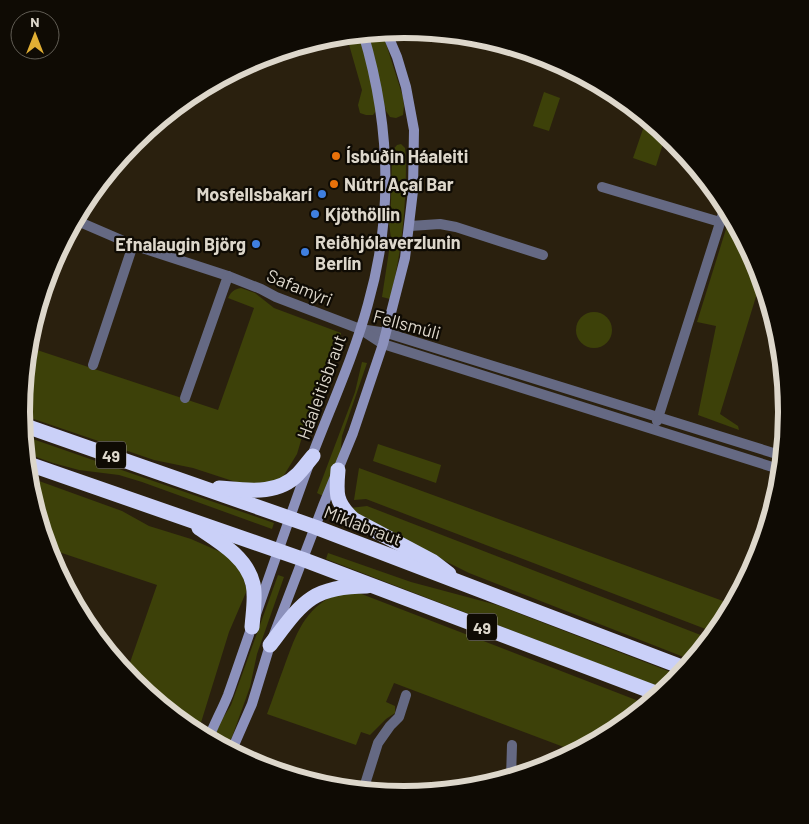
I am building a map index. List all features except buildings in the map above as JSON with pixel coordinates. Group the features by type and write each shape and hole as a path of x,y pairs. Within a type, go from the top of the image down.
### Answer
{"highway":[{"name":"Miklabraut","path":"31,428 315,527 679,666"},
{"path":"200,486 263,490 277,487 296,475 312,456"},
{"name":"49","path":"34,466 376,586 653,692"},
{"path":"338,470 337,496 343,508 353,519 432,561 460,582"},
{"path":"184,517 231,551 245,568 253,584 252,627"},
{"path":"270,645 306,602 322,592 337,588 376,586"}],"street":[{"path":"234,745 252,704 270,645 302,559 353,433 387,333 404,266 413,191 414,130 406,88 389,38"},
{"name":"Háaleitisbraut","path":"211,733 227,698 312,456 360,329 368,305 379,256 386,194 384,131 380,104 365,40"},
{"path":"602,187 720,222"},
{"path":"654,430 722,214"},
{"name":"Safamýri","path":"81,223 133,245 260,288 276,297 360,329"},
{"path":"410,226 440,224 456,227 543,255"},
{"path":"93,365 133,245"},
{"path":"185,398 228,276"},
{"name":"Fellsmúli","path":"360,329 387,333 777,454"},
{"name":"Fellsmúli","path":"360,329 383,344 775,468"},
{"path":"367,784 378,743 399,717 406,694"},
{"path":"510,771 512,745"}],"green space":[{"path":"384,38 403,97 403,115 396,118 390,117 386,111 368,40"},
{"path":"361,40 374,92 376,111 373,115 360,113 358,105 362,90 348,42"},
{"path":"544,92 560,98 549,131 533,126"},
{"path":"644,126 664,142 656,166 633,158"},
{"path":"401,144 405,148 406,159 404,213 398,264 390,299 382,297 391,238 389,224 392,151 397,145"},
{"path":"728,223 740,246 758,290 720,414 738,426 739,430 698,415 716,326 697,322"},
{"path":"241,288 255,293 274,308 341,333 341,340 308,417 297,454 281,480 245,485 193,468 154,460 30,418 35,349 218,410 254,308 228,298 236,289"},
{"path":"594,312 601,313 607,317 611,323 611,337 607,343 601,347 594,348 587,347 581,343 577,337 576,330 577,323 581,317 587,313"},
{"path":"362,362 367,363 342,436 340,458 325,497 317,493 355,392"},
{"path":"31,439 274,523 272,529 119,475 79,470 33,456"},
{"path":"378,444 441,465 436,483 373,461"},
{"path":"359,468 727,602 709,630 366,499 354,500"},
{"path":"36,480 122,511 149,526 191,539 225,554 239,565 247,590 229,632 200,726 158,694 129,665 157,585 58,552 43,509"},
{"path":"367,506 704,636 687,658 469,573 419,548 365,525 350,508"},
{"path":"328,553 411,582 497,605 673,673 659,687 326,559"},
{"path":"278,575 284,577 257,654 250,687 228,742 216,735 220,722 231,705"},
{"path":"359,593 641,702 613,723 568,749 394,683 386,702 395,706 395,713 370,735 361,732 356,745 267,714 291,647 300,628 312,611 329,598 328,595"}],"place":[{"name":"Ísbúðin Háaleiti","path":"336,156"},
{"name":"Nútrí Açaí Bar","path":"334,184"},
{"name":"Mosfellsbakarí","path":"322,194"},
{"name":"Kjöthöllin","path":"315,214"},
{"name":"Efnalaugin Björg","path":"256,244"},
{"name":"Reiðhjólaverzlunin Berlín","path":"305,252"}]}
